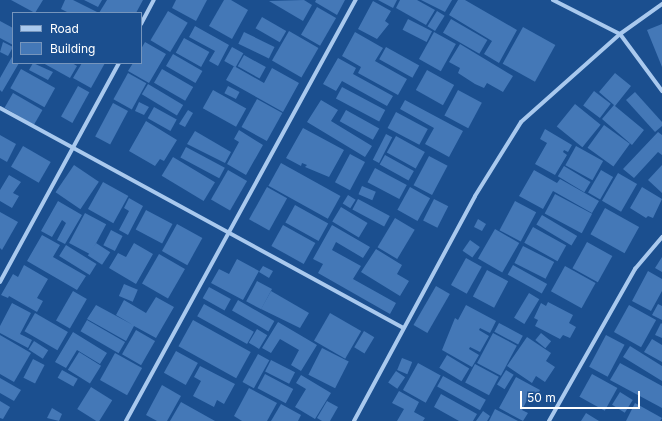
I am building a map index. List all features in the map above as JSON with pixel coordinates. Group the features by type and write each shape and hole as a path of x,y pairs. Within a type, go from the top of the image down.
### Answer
{"street":[{"path":"142,22 154,0"},
{"path":"126,421 356,0"},
{"path":"553,0 620,34 662,91"},
{"path":"354,421 475,196 521,122 620,34 662,4"},
{"path":"0,282 118,64"},
{"path":"0,108 73,146 403,328"},
{"path":"550,421 635,269 662,237"}],"building":[{"path":"11,0 43,0 36,12"},
{"path":"65,0 73,0 97,12 67,12 61,9"},
{"path":"84,0 102,0 98,7"},
{"path":"107,0 143,0 137,12 100,12"},
{"path":"176,0 207,0 196,21 172,8"},
{"path":"224,0 231,0 248,10 232,39 209,26"},
{"path":"304,0 312,5 303,21 269,1"},
{"path":"316,0 345,0 337,15 315,2"},
{"path":"378,0 397,0 393,8"},
{"path":"400,0 417,0 435,10 426,25 396,8"},
{"path":"421,0 452,0 445,12"},
{"path":"458,0 465,0 517,30 499,63 484,54 492,41 449,15"},
{"path":"373,1 391,11 385,21 389,24 377,39 358,29"},
{"path":"317,7 336,18 320,46 301,35"},
{"path":"168,11 188,23 170,52 150,40"},
{"path":"437,11 445,16 435,31 427,26"},
{"path":"262,17 286,31 280,42 256,28"},
{"path":"408,19 432,31 427,42 403,30"},
{"path":"451,19 487,40 479,54 443,33"},
{"path":"0,21 12,27 12,44 0,38"},
{"path":"662,24 662,67 647,30"},
{"path":"195,26 229,45 218,66 209,61 215,51 189,37"},
{"path":"523,27 555,45 535,82 503,64"},
{"path":"289,31 318,48 301,77 272,60"},
{"path":"244,32 275,47 269,59 238,44"},
{"path":"355,32 383,48 375,61 407,79 398,95 358,73 361,67 342,56"},
{"path":"434,32 456,44 441,71 419,59"},
{"path":"184,38 209,52 201,67 176,53"},
{"path":"3,42 12,46 8,56 0,52"},
{"path":"145,42 166,54 149,83 128,71 132,64 142,64 142,47"},
{"path":"460,44 513,76 503,92 487,83 484,88 458,73 460,68 449,62"},
{"path":"232,47 243,53 236,67 224,61"},
{"path":"386,47 419,65 412,78 379,59"},
{"path":"173,54 202,71 195,83 166,66"},
{"path":"244,55 266,67 260,78 238,66"},
{"path":"12,57 12,64 18,64 2,92 0,90 0,78"},
{"path":"338,58 356,68 353,74 393,96 387,106 342,81 336,91 323,84"},
{"path":"32,64 35,64 53,72 48,80 29,70"},
{"path":"45,64 74,64 77,66 70,78"},
{"path":"81,64 104,64 91,88 73,78"},
{"path":"234,66 264,83 272,68 299,83 283,112 226,80"},
{"path":"21,69 55,88 44,107 10,88"},
{"path":"162,69 193,87 185,101 154,83"},
{"path":"427,70 454,85 443,105 416,90"},
{"path":"128,73 146,83 132,109 113,99"},
{"path":"615,73 631,86 615,106 644,130 632,145 602,119 614,105 599,92"},
{"path":"148,84 183,105 177,115 142,94"},
{"path":"78,86 89,92 72,123 61,117"},
{"path":"228,86 240,92 236,99 224,93"},
{"path":"342,87 385,110 379,121 336,98"},
{"path":"213,90 246,108 236,127 203,108"},
{"path":"458,90 482,103 468,128 444,116"},
{"path":"594,91 611,104 600,118 583,105"},
{"path":"635,92 662,122 662,126 655,132 626,100"},
{"path":"13,93 42,110 34,125 4,108"},
{"path":"257,99 282,113 267,141 241,127"},
{"path":"321,100 338,110 331,121 372,146 365,157 307,122"},
{"path":"405,100 463,131 449,157 425,144 434,128 400,109"},
{"path":"139,102 149,107 144,115 135,111"},
{"path":"113,103 128,111 110,145 95,137"},
{"path":"575,104 601,125 582,147 557,127"},
{"path":"154,107 177,120 170,131 148,118"},
{"path":"188,110 193,113 185,127 179,124"},
{"path":"346,110 379,128 373,140 340,121"},
{"path":"396,112 428,129 419,145 388,128"},
{"path":"146,121 177,140 164,161 160,159 155,166 129,151"},
{"path":"604,125 630,144 613,166 588,148"},
{"path":"303,128 344,150 329,177 305,167 307,165 302,163 301,166 286,158"},
{"path":"545,129 572,145 568,152 564,150 563,152 567,155 555,175 535,164 547,143 540,139"},
{"path":"239,130 263,145 246,175 227,164 239,142 234,139"},
{"path":"195,131 231,152 225,163 187,144"},
{"path":"658,132 662,135 662,155 658,152 634,178 623,169"},
{"path":"386,134 392,137 379,163 373,160"},
{"path":"0,135 16,144 7,162 0,158"},
{"path":"396,136 425,152 416,169 387,153"},
{"path":"23,146 51,162 39,183 11,167"},
{"path":"576,146 603,161 592,180 565,165"},
{"path":"186,147 225,168 219,178 180,158"},
{"path":"350,154 365,162 350,190 335,182"},
{"path":"385,155 414,171 409,181 380,165"},
{"path":"429,156 448,166 432,195 414,185"},
{"path":"173,157 215,182 204,201 162,176"},
{"path":"281,163 340,196 328,219 268,186"},
{"path":"74,165 99,182 80,209 56,192"},
{"path":"662,165 662,193 648,180"},
{"path":"564,166 591,182 584,192 558,176"},
{"path":"375,168 407,185 399,199 367,182"},
{"path":"228,170 247,181 230,210 211,199"},
{"path":"534,170 557,183 560,179 599,201 592,213 553,191 543,209 519,196"},
{"path":"601,170 613,177 600,200 588,193"},
{"path":"618,173 637,184 621,212 602,201"},
{"path":"9,175 21,182 13,193 19,196 12,208 0,201 0,190"},
{"path":"103,182 128,196 113,223 88,209"},
{"path":"362,186 376,192 372,200 358,194"},
{"path":"267,187 287,198 269,231 249,219"},
{"path":"410,187 430,198 418,221 397,210"},
{"path":"642,187 662,199 653,218 648,216 646,218 630,208"},
{"path":"555,194 592,214 582,233 545,213"},
{"path":"348,195 356,200 350,208 343,203"},
{"path":"129,198 143,206 128,235 119,230 129,211 124,208"},
{"path":"358,199 390,216 384,226 352,210"},
{"path":"434,199 448,206 437,228 423,220"},
{"path":"58,201 82,215 65,244 57,240 66,223 62,220 52,237 41,231"},
{"path":"515,201 536,212 521,241 500,230"},
{"path":"295,205 328,223 319,241 285,222"},
{"path":"341,207 368,223 359,238 332,222"},
{"path":"605,208 639,227 625,253 590,234"},
{"path":"146,210 172,224 162,244 136,229"},
{"path":"0,212 18,222 2,250 0,248"},
{"path":"85,213 106,224 90,254 69,243"},
{"path":"542,215 577,236 571,246 536,224"},
{"path":"395,218 415,230 397,259 377,247"},
{"path":"478,219 486,224 482,231 474,227"},
{"path":"177,224 202,238 187,265 162,251"},
{"path":"283,225 315,243 304,264 271,246"},
{"path":"332,225 370,247 363,258 336,242 332,250 361,266 353,279 396,303 390,314 318,273 323,264 313,259"},
{"path":"533,227 566,245 558,261 524,243"},
{"path":"495,229 519,243 502,272 478,258"},
{"path":"111,230 123,236 115,251 103,245"},
{"path":"42,235 60,245 53,257 86,276 77,290 27,261"},
{"path":"470,240 480,247 472,258 463,251"},
{"path":"587,242 612,256 598,282 572,268"},
{"path":"96,243 110,252 102,265 88,256"},
{"path":"134,243 153,254 136,284 109,268 118,253 126,257"},
{"path":"66,245 97,264 90,275 59,256"},
{"path":"523,246 554,262 546,279 514,263"},
{"path":"376,249 402,265 397,274 409,281 400,296 361,272"},
{"path":"159,254 185,269 168,298 142,283"},
{"path":"662,257 662,272 655,268"},
{"path":"466,258 482,267 467,294 451,285"},
{"path":"237,259 259,271 243,300 211,283 219,269 229,274"},
{"path":"24,265 48,279 37,298 43,301 37,312 9,296 8,298 1,295 13,274 18,277"},
{"path":"513,265 547,284 542,294 508,275"},
{"path":"263,266 273,271 269,278 259,272"},
{"path":"565,266 596,283 582,308 551,291"},
{"path":"487,270 508,281 494,308 473,296"},
{"path":"648,271 662,279 662,291 651,311 632,301"},
{"path":"257,281 272,289 261,309 246,301"},
{"path":"124,284 138,290 133,302 119,296"},
{"path":"436,286 450,294 427,333 414,325"},
{"path":"209,287 231,299 225,310 203,298"},
{"path":"73,291 87,299 70,328 56,320"},
{"path":"271,291 309,313 300,328 261,309"},
{"path":"529,293 539,299 524,324 514,318"},
{"path":"156,297 174,307 156,338 134,326 126,341 87,319 96,305 133,325 116,315 124,300 146,313"},
{"path":"238,300 274,321 268,331 232,310"},
{"path":"548,302 573,315 569,323 576,327 570,338 563,335 560,339 535,326 538,320 534,318 541,303 546,306"},
{"path":"12,303 31,313 20,334 32,340 28,348 0,333 0,326"},
{"path":"204,304 254,332 247,344 197,316"},
{"path":"658,304 662,306 662,320 652,315"},
{"path":"466,305 496,321 490,333 480,328 479,330 489,336 480,352 470,347 469,349 479,355 472,367 442,350 455,318 458,320"},
{"path":"629,305 656,320 641,347 614,332"},
{"path":"35,313 68,332 57,350 24,331"},
{"path":"330,313 361,331 345,359 314,341"},
{"path":"87,320 125,342 119,353 80,331"},
{"path":"193,320 251,352 236,378 178,346"},
{"path":"278,322 317,345 301,371 291,365 299,350 280,339 271,353 262,348"},
{"path":"499,323 523,336 518,345 494,332"},
{"path":"661,323 662,324 662,338 655,335"},
{"path":"257,329 267,335 259,349 249,343"},
{"path":"136,330 155,341 141,365 122,354"},
{"path":"364,331 374,337 365,353 354,347"},
{"path":"73,332 107,353 100,364 77,350 66,368 55,362"},
{"path":"493,333 517,346 501,376 477,363"},
{"path":"541,333 551,341 545,348 535,340"},
{"path":"0,335 31,353 14,382 0,374"},
{"path":"606,335 625,345 608,377 589,367"},
{"path":"527,337 551,353 546,361 555,367 545,382 536,376 532,383 507,366"},
{"path":"652,339 662,345 662,362 644,352"},
{"path":"34,341 48,350 43,359 29,349"},
{"path":"630,346 662,366 662,381 623,357"},
{"path":"322,348 349,362 335,388 308,375"},
{"path":"176,351 198,363 186,385 164,373"},
{"path":"79,352 101,366 90,384 68,370"},
{"path":"115,353 142,368 127,395 100,380"},
{"path":"258,354 269,360 254,388 242,382"},
{"path":"447,355 469,368 462,381 439,368"},
{"path":"402,358 412,362 407,374 397,370"},
{"path":"33,359 45,365 35,384 23,378"},
{"path":"271,360 295,372 289,384 265,372"},
{"path":"418,363 441,376 426,403 403,390"},
{"path":"620,363 662,386 662,408 610,380"},
{"path":"475,364 499,377 489,395 465,383"},
{"path":"200,366 235,384 224,404 217,400 214,407 193,396 201,381 194,377"},
{"path":"62,370 78,379 73,387 58,378"},
{"path":"506,370 514,375 505,389 497,384"},
{"path":"396,371 405,377 397,389 388,383"},
{"path":"265,374 293,389 286,403 257,388"},
{"path":"592,374 617,388 605,411 579,397"},
{"path":"301,375 331,393 315,419 295,407 306,389 296,383"},
{"path":"443,376 486,400 480,410 437,386"},
{"path":"516,377 540,390 534,401 528,398 522,410 528,413 523,421 499,408"},
{"path":"0,378 21,390 14,401 0,393"},
{"path":"162,385 181,396 167,421 157,421 146,415"},
{"path":"91,387 112,400 99,421 96,421 77,409"},
{"path":"249,388 277,403 267,421 242,421 234,416"},
{"path":"399,391 419,402 414,412 425,418 423,421 397,421 404,409 392,403"},
{"path":"620,392 633,400 625,413 612,405"},
{"path":"441,394 477,414 473,421 459,421 434,407"},
{"path":"0,401 10,407 3,419 0,418"},
{"path":"327,401 338,407 330,421 322,421 317,418"},
{"path":"181,402 215,421 170,421"},
{"path":"635,403 662,418 660,421 626,421"},
{"path":"281,404 301,415 298,421 271,421"},
{"path":"52,408 62,414 59,421 47,418"},
{"path":"495,409 518,421 489,421"},
{"path":"483,411 490,416 487,421 476,421"},
{"path":"586,413 599,421 581,421"}]}
